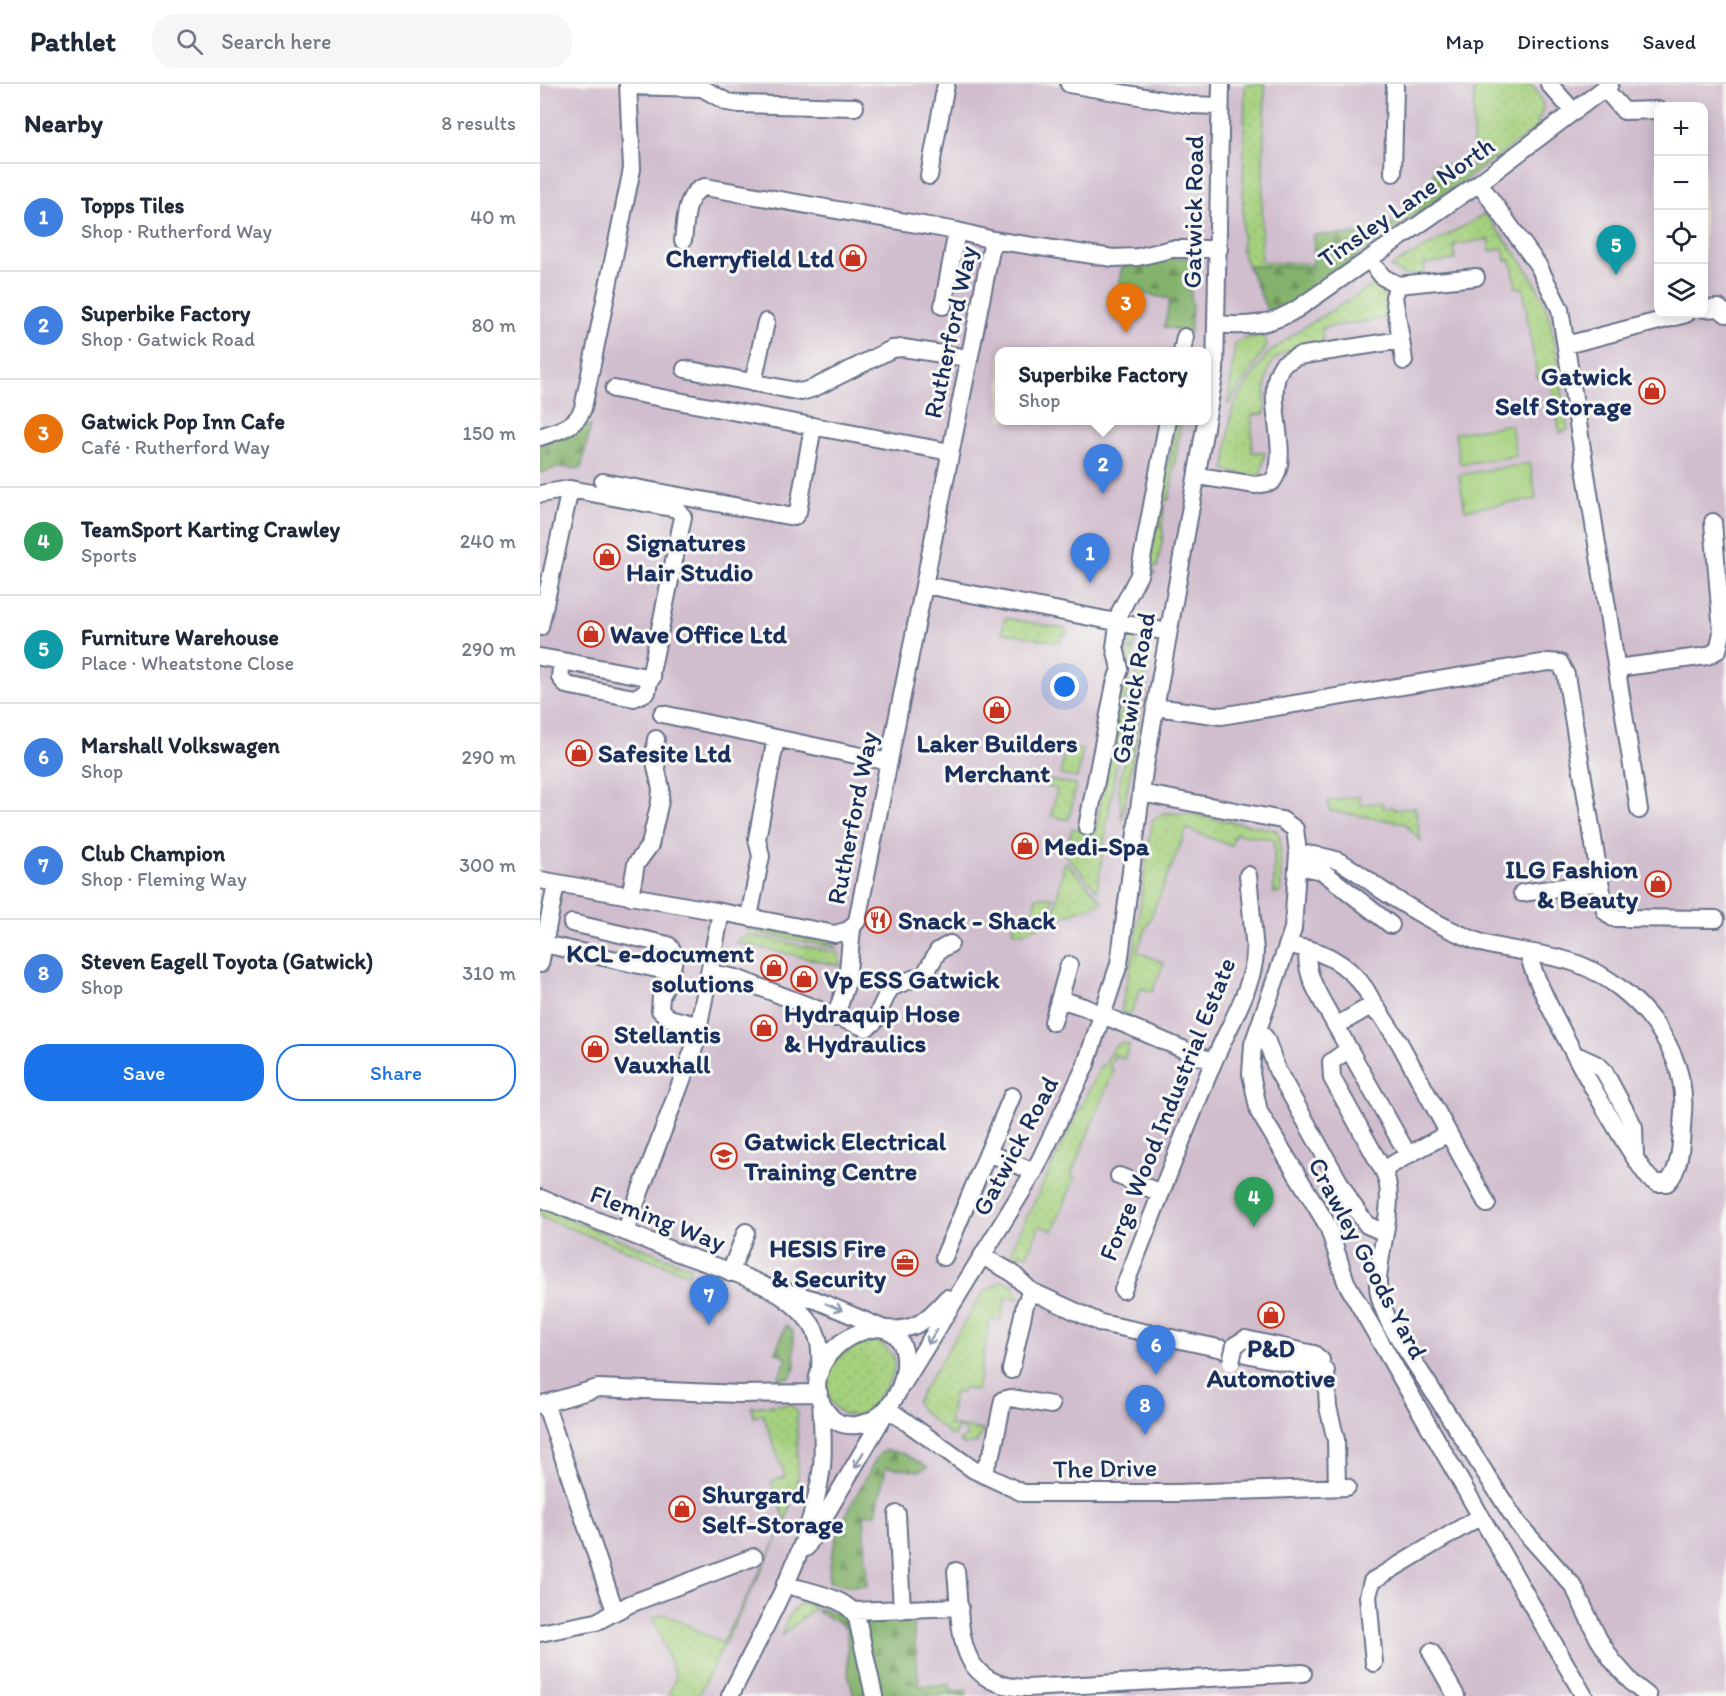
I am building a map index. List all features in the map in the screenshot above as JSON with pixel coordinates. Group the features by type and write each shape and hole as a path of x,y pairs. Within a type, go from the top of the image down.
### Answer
{"street":[{"path":"929,176 946,84"},
{"path":"1069,84 1191,105 1220,106"},
{"name":"Gatwick Road","path":"1211,396 1215,371 1217,324 1221,84"},
{"path":"1393,173 1395,84"},
{"path":"1549,84 1574,112"},
{"path":"540,437 572,424 581,414 633,156 628,85 702,88 728,102 739,104 855,107"},
{"path":"1607,86 1624,111 1654,110"},
{"name":"Tinsley Lane North","path":"1217,324 1242,327 1264,324 1286,315 1370,261 1479,183 1607,86"},
{"path":"1479,183 1549,285 1560,309 1639,810"},
{"path":"683,240 690,198 695,191 705,187 993,240"},
{"path":"944,306 964,233"},
{"name":"Rutherford Way","path":"548,882 831,933 843,933 852,928 858,916 993,240 1113,258 1138,257 1172,249 1219,249"},
{"path":"1370,261 1383,277 1398,285 1412,286 1476,277"},
{"path":"1398,285 1394,297 1404,361"},
{"path":"1708,309 1719,308 1726,314"},
{"path":"1566,345 1671,318"},
{"path":"753,383 766,322"},
{"path":"1198,476 1259,485 1273,480 1278,456 1275,378 1287,360 1401,340"},
{"path":"685,369 805,391 881,352 897,348 968,358"},
{"path":"614,389 950,452"},
{"path":"1087,827 1115,684 1120,669 1115,648 1118,623 1123,602 1139,575 1167,425"},
{"name":"Gatwick Road","path":"903,1384 1034,1172 1077,1086 1104,1017 1123,948 1141,793 1206,425"},
{"path":"603,482 794,517 798,512 813,426"},
{"path":"540,494 570,489 677,509 683,514 652,678 645,694 631,698 563,683 560,677 562,661"},
{"path":"540,627 570,489"},
{"path":"1617,668 1707,656 1718,650 1722,633 1713,522"},
{"path":"925,585 1168,632"},
{"path":"540,657 652,678"},
{"path":"1156,707 1221,716 1548,662 1560,663 1566,675 1603,907 1613,918 1716,919"},
{"path":"662,714 889,762"},
{"path":"749,917 761,853 757,839 776,738"},
{"path":"630,897 636,864 650,845 660,801 661,789 654,757 656,739"},
{"name":"Crawley Goods Yard","path":"1141,793 1287,822 1297,833 1295,910 1289,945 1258,1029 1250,1061 1254,1097 1259,1112 1328,1226 1346,1282 1584,1696"},
{"path":"1298,860 1322,871 1391,925"},
{"path":"1298,860 1340,862 1407,906 1477,941 1578,964 1606,979 1650,1018 1672,1049 1679,1065 1684,1095 1675,1171 1669,1181 1657,1184 1647,1176 1635,1158 1575,1054 1531,968 1529,953"},
{"name":"Forge Wood Industrial Estate","path":"1123,1290 1213,1062 1232,1024 1255,959 1248,875"},
{"path":"540,964 544,944 548,882"},
{"path":"1522,893 1599,882"},
{"path":"625,1232 673,1108 700,1026 721,912"},
{"path":"572,924 668,945 675,954 661,997 660,1010 669,1018 700,1026"},
{"path":"835,1018 849,974 852,928"},
{"path":"544,944 671,972"},
{"path":"711,973 736,978 860,1028 871,1026 890,988 923,976 931,967 938,951 950,944"},
{"path":"1289,945 1328,955 1348,968 1399,1042 1487,1204"},
{"path":"1308,949 1307,964 1310,974 1336,1026 1408,1155"},
{"path":"1053,1022 1069,965"},
{"path":"1060,999 1213,1062"},
{"path":"1336,1026 1374,1004"},
{"path":"1258,1029 1266,1039 1277,1070 1350,1201 1367,1225 1383,1232"},
{"path":"1349,1049 1331,1062 1331,1075 1383,1170 1389,1189 1379,1265 1379,1293 1395,1334 1518,1524 1575,1587 1598,1638 1612,1660 1633,1684 1648,1696"},
{"path":"944,1257 1012,1096"},
{"path":"1383,1170 1447,1134"},
{"path":"989,1153 1034,1172"},
{"path":"1119,1176 1161,1193"},
{"name":"Fleming Way","path":"540,1198 758,1284 787,1299 808,1320 818,1338 820,1372"},
{"path":"730,1273 746,1232"},
{"path":"978,1263 1011,1272 1031,1291 1101,1323 1320,1369 1321,1360 1314,1354 1245,1339 1235,1345 1231,1362"},
{"name":"Gatwick Road","path":"885,1329 909,1329 923,1323 978,1263"},
{"name":"Fleming Way","path":"758,1284 809,1298 885,1329"},
{"path":"1011,1370 1025,1305 1031,1291"},
{"path":"730,1696 786,1581 903,1384 903,1352 895,1335 885,1329 862,1331 840,1342 826,1356 820,1372 821,1470 811,1511 786,1581"},
{"name":"The Drive","path":"888,1409 982,1474 1017,1491 1035,1495 1342,1487 1336,1440 1328,1404 1328,1376 1320,1369"},
{"path":"615,1611 543,1404 598,1388 820,1397"},
{"path":"820,1397 832,1418 844,1425 868,1422 888,1409"},
{"path":"982,1474 993,1450 1003,1400 1011,1398 1051,1405"},
{"path":"897,1514 902,1610"},
{"path":"1374,1663 1368,1596 1372,1581 1481,1516"},
{"path":"540,1633 590,1624 615,1611 754,1557"},
{"path":"956,1571 960,1607 971,1663 982,1677 1008,1687 1303,1673"},
{"path":"786,1581 841,1603 853,1611 960,1607"},
{"path":"853,1611 874,1696"},
{"path":"1431,1652 1456,1696"}],"shaded area":[{"path":"540,84 1726,84 1726,1696 540,1696"}],"green space":[{"path":"1245,84 1265,84 1261,262 1314,264 1314,267 1248,266 1242,253"},
{"path":"1474,84 1531,84 1542,102 1541,116 1537,121 1540,125 1495,159 1491,153 1473,150"},
{"path":"1473,150 1487,150 1495,159 1288,306 1267,310 1248,266 1313,267 1314,235 1377,234 1415,206 1415,193 1433,193 1434,165 1473,166"},
{"path":"1485,214 1525,266 1536,285 1549,318 1568,430 1560,433 1550,376 1537,378 1523,288 1516,288 1511,260 1506,261 1503,248 1490,251 1488,239 1454,245 1455,260 1424,264 1425,274 1403,275 1390,267"},
{"path":"1166,258 1188,258 1192,307 1190,333 1164,327 1170,299 1118,288 1122,267"},
{"path":"1375,284 1385,298 1388,318 1322,328 1323,343 1280,354 1273,361 1266,381 1265,414 1252,415 1252,452 1265,453 1261,474 1251,477 1225,470 1231,413 1240,394 1267,354 1304,327"},
{"path":"1264,335 1267,346 1228,405 1235,344 1244,339"},
{"path":"1511,424 1516,456 1460,464 1455,433"},
{"path":"591,425 581,469 561,467 540,473 540,445"},
{"path":"1176,425 1180,425 1169,500 1162,499"},
{"path":"1530,463 1536,499 1465,510 1459,475"},
{"path":"1161,505 1165,505 1162,523 1163,536 1157,567 1153,566 1152,571 1155,572 1145,587"},
{"path":"1005,618 1065,629 1066,635 1062,635 1060,643 1002,632"},
{"path":"1131,637 1136,637 1097,890 1066,856 1072,828 1095,832 1125,679 1129,674 1127,649 1132,650 1132,646 1128,645"},
{"path":"1142,643 1148,653 1149,664 1122,820 1119,787"},
{"path":"1065,747 1083,750 1077,778 1060,775"},
{"path":"1046,780 1076,784 1069,820 1051,816 1057,789 1045,786"},
{"path":"1359,796 1361,805 1382,802 1383,808 1393,807 1394,810 1415,807 1421,841 1404,823 1330,811 1328,801"},
{"path":"1164,813 1189,814 1276,830 1280,837 1281,893 1274,893 1274,839 1235,834 1231,846 1187,829 1137,951 1164,963 1152,992 1141,988 1130,1016 1121,1011 1134,949 1150,834 1153,820"},
{"path":"1065,861 1103,902 1052,921"},
{"path":"1036,897 1053,897 1047,923 1022,933 1013,931 1015,921 1031,924"},
{"path":"746,926 830,942 837,948 745,930"},
{"path":"749,935 839,953 840,966 736,942 741,937"},
{"path":"1122,1043 1130,1045 1124,1059 1115,1055 1109,1067 1114,1070 1071,1175 1075,1178 1053,1231 1040,1226 1027,1255 1020,1253 1015,1264 1011,1261 1014,1243 1101,1065 1104,1066 1114,1046"},
{"path":"540,1208 690,1267 688,1274 540,1217"},
{"path":"1002,1281 1014,1285 1018,1299 1006,1297 1001,1321 990,1319 977,1391 963,1388 962,1393 954,1393 949,1425 983,1430 977,1443 964,1445 959,1441 966,1437 966,1432 957,1427 955,1435 951,1436 921,1410 916,1402 975,1305 985,1291"},
{"path":"786,1325 793,1332 795,1368 790,1377 777,1380 787,1358 775,1352"},
{"path":"870,1342 880,1342 894,1357 894,1372 889,1381 866,1412 853,1416 840,1412 828,1395 828,1378 831,1369 843,1354 852,1348"},
{"path":"790,1404 797,1411 798,1481 786,1521 771,1482 785,1476 763,1414 754,1417 751,1407"},
{"path":"887,1450 905,1454 928,1467 918,1471 886,1467 876,1514 864,1515 867,1586 847,1586 829,1582 833,1550 844,1520 874,1462 880,1453"},
{"path":"783,1528 698,1696 668,1696 676,1677 653,1618 665,1614 722,1643"},
{"path":"801,1602 816,1607 781,1636 790,1614"},
{"path":"820,1609 857,1618 913,1621 919,1686 950,1684 951,1692 966,1690 967,1696 854,1696 848,1673 847,1631 841,1623 817,1612"}],"place":[{"name":"Cherryfield Ltd","path":"853,258"},
{"name":"Furniture Warehouse","path":"1616,275"},
{"name":"Gatwick Pop Inn Cafe","path":"1126,333"},
{"name":"Gatwick Self Storage","path":"1652,391"},
{"name":"Superbike Factory","path":"1103,494"},
{"name":"Signatures Hair Studio","path":"607,557"},
{"name":"Topps Tiles","path":"1090,583"},
{"name":"Wave Office Ltd","path":"591,634"},
{"name":"Laker Builders Merchant","path":"997,710"},
{"name":"Safesite Ltd","path":"579,753"},
{"name":"Medi-Spa","path":"1025,846"},
{"name":"ILG Fashion & Beauty","path":"1658,884"},
{"name":"Snack - Shack","path":"878,920"},
{"name":"KCL e-document solutions","path":"774,968"},
{"name":"Vp ESS Gatwick","path":"804,979"},
{"name":"Hydraquip Hose & Hydraulics","path":"764,1028"},
{"name":"Stellantis Vauxhall","path":"595,1049"},
{"name":"Gatwick Electrical Training Centre","path":"724,1156"},
{"name":"TeamSport Karting Crawley","path":"1254,1227"},
{"name":"HESIS Fire & Security","path":"905,1263"},
{"name":"P&D Automotive","path":"1271,1315"},
{"name":"Club Champion","path":"709,1325"},
{"name":"Marshall Volkswagen","path":"1156,1375"},
{"name":"Steven Eagell Toyota (Gatwick)","path":"1145,1435"},
{"name":"Shurgard Self-Storage","path":"682,1509"}]}
